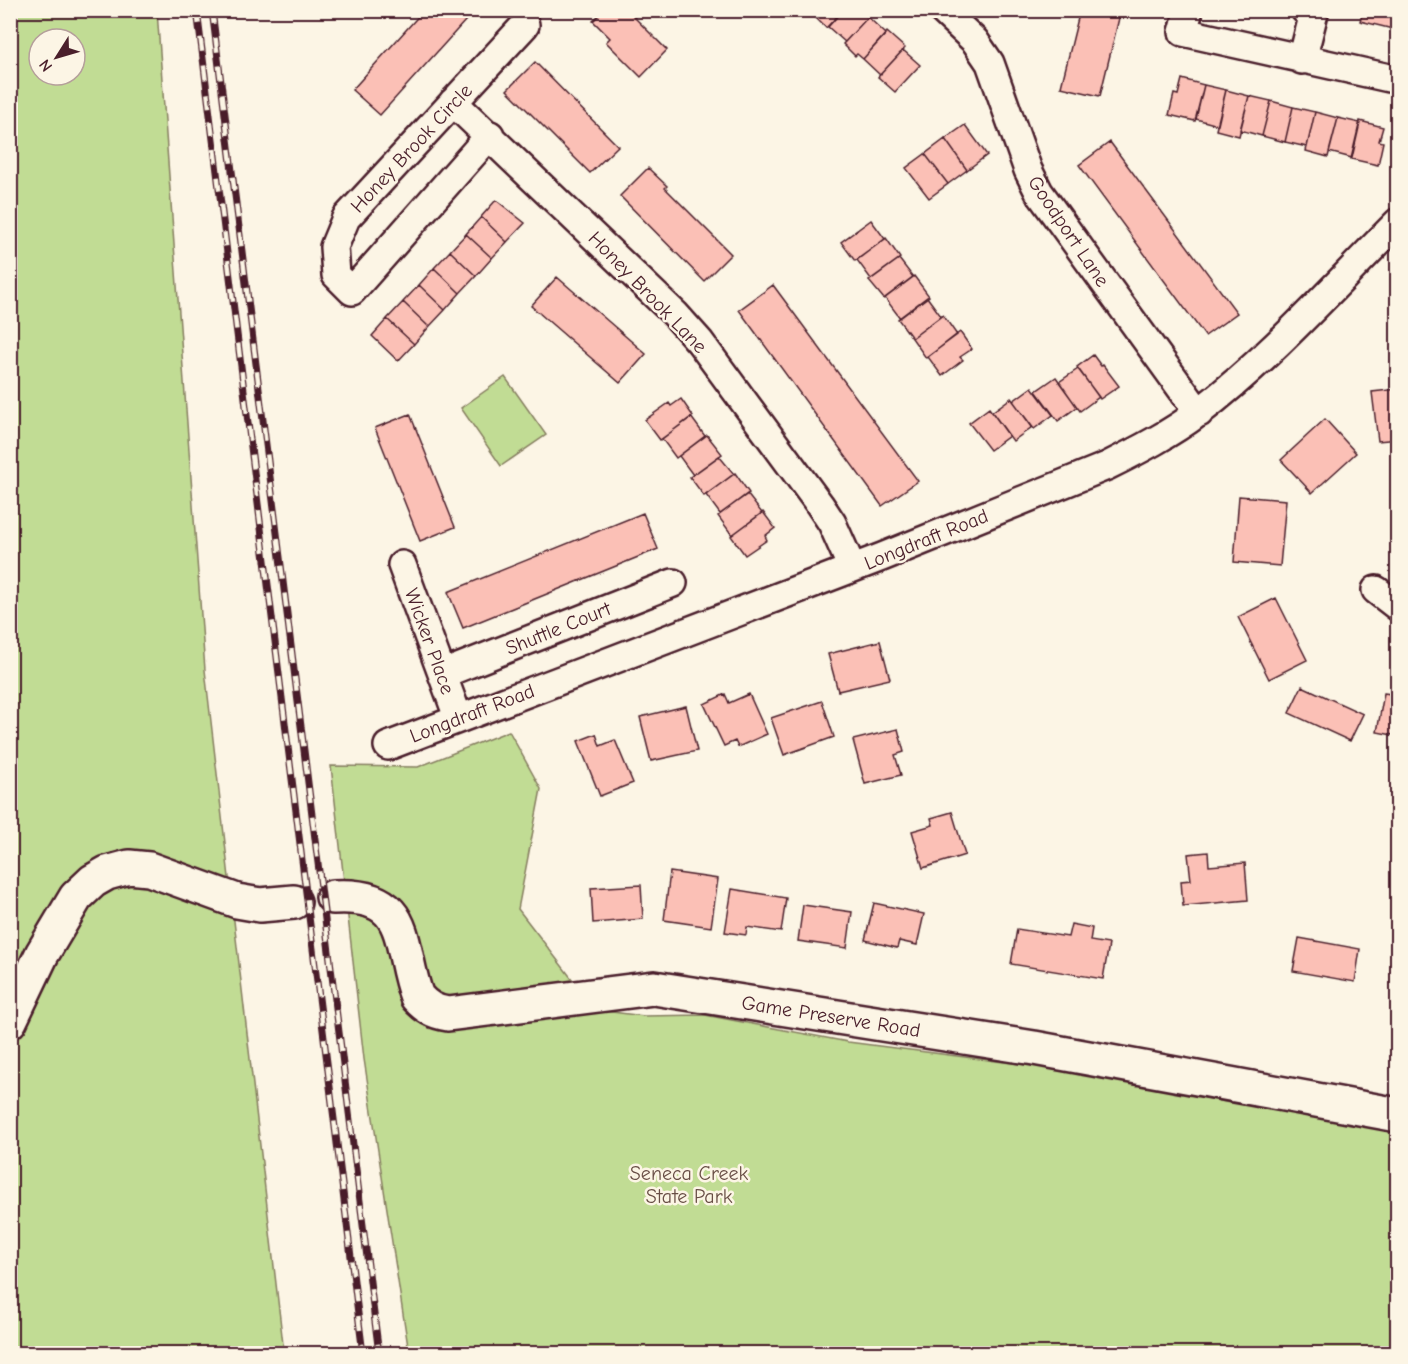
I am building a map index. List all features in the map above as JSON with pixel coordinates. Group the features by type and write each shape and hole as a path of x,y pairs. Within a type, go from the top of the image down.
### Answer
{"street":[{"name":"Goodport Lane","path":"942,10 975,40 990,63 1028,170 1039,192 1199,412"},
{"path":"1189,10 1183,32 1398,80"},
{"path":"1302,60 1314,13 1305,10"},
{"name":"Honey Brook Circle","path":"490,135 352,291 336,275 334,247 346,218 525,25"},
{"name":"Honey Brook Lane","path":"453,102 675,314 700,342 820,505 832,523 852,568"},
{"name":"Longdraft Road","path":"388,746 458,717 852,568 1107,466 1171,432 1199,412 1272,349 1398,222"},
{"name":"Wicker Place","path":"402,565 458,717"},
{"name":"Shuttle Court","path":"443,674 673,583"},
{"path":"1376,590 1398,607"},
{"path":"10,1021 42,954 76,897 93,881 107,873 129,867 149,869 237,901 260,905 294,902"},
{"name":"Game Preserve Road","path":"333,897 367,898 377,902 394,917 400,928 417,997 424,1006 437,1012 447,1014 654,988 1034,1048 1398,1115"}],"green space":[{"path":"10,11 157,11 205,670 284,1353 11,1353"},
{"path":"505,377 546,435 501,466 461,408"},
{"name":"Seneca Creek State Park","path":"509,731 541,789 518,909 596,1010 644,1016 705,1015 848,1042 1097,1074 1230,1103 1231,1099 1397,1131 1397,1353 409,1353 364,1059 331,766 418,767"}],"building":[{"path":"424,10 475,10 380,115 352,90"},
{"path":"599,10 636,10 632,15 667,50 641,77 606,42 610,38 593,21 601,13"},
{"path":"707,10 720,10 713,17"},
{"path":"808,10 843,10 826,28"},
{"path":"843,10 864,10 869,16 845,42 828,27"},
{"path":"1080,10 1121,10 1100,96 1061,87"},
{"path":"1363,10 1398,10 1397,30 1360,21"},
{"path":"868,17 886,34 863,59 857,54 855,56 843,44"},
{"path":"887,32 905,48 880,75 863,59"},
{"path":"903,50 920,65 895,92 878,77"},
{"path":"535,62 618,146 590,173 507,90"},
{"path":"1182,79 1204,85 1195,121 1169,115 1174,94 1178,95"},
{"path":"1204,85 1226,90 1218,125 1196,119"},
{"path":"1226,90 1249,96 1239,136 1216,130"},
{"path":"1249,96 1271,101 1262,136 1240,130"},
{"path":"1271,101 1293,107 1285,142 1262,136"},
{"path":"1293,107 1315,112 1307,147 1285,142"},
{"path":"1315,112 1338,118 1328,157 1306,151"},
{"path":"1338,118 1360,123 1352,158 1329,152"},
{"path":"1360,121 1383,127 1379,141 1383,142 1378,165 1351,159"},
{"path":"965,125 987,155 967,170 945,139"},
{"path":"945,139 967,170 948,184 925,154"},
{"path":"1110,142 1237,313 1205,336 1079,165"},
{"path":"925,154 948,184 929,198 906,168"},
{"path":"648,168 731,254 704,281 620,196"},
{"path":"496,200 525,223 507,242 481,217"},
{"path":"481,217 507,242 492,258 466,234"},
{"path":"871,220 885,239 855,261 841,242"},
{"path":"466,234 492,258 476,276 450,251"},
{"path":"886,238 900,258 871,279 857,260"},
{"path":"450,251 476,276 460,293 434,268"},
{"path":"899,259 913,277 884,299 869,281"},
{"path":"434,268 460,293 445,310 419,285"},
{"path":"914,276 929,296 900,318 885,298"},
{"path":"557,277 646,354 620,383 531,306"},
{"path":"419,285 445,310 429,327 403,302"},
{"path":"773,285 918,481 882,506 739,310"},
{"path":"927,297 941,316 912,338 898,319"},
{"path":"403,302 429,327 414,344 387,319"},
{"path":"943,315 957,335 926,358 912,338"},
{"path":"387,319 414,344 398,361 372,336"},
{"path":"960,332 972,349 960,357 963,360 942,376 928,357"},
{"path":"1093,355 1119,386 1100,399 1077,367"},
{"path":"1078,369 1099,397 1080,411 1059,382"},
{"path":"1056,377 1077,407 1058,421 1036,391"},
{"path":"1032,387 1053,415 1034,429 1013,401"},
{"path":"1398,389 1398,439 1378,441 1372,392"},
{"path":"1011,398 1032,427 1013,441 992,412"},
{"path":"681,399 693,416 660,440 645,420 669,403 671,406"},
{"path":"989,408 1009,436 990,450 969,423"},
{"path":"410,414 455,527 420,541 375,428"},
{"path":"691,417 705,436 676,458 662,439"},
{"path":"1325,419 1356,453 1312,493 1281,460"},
{"path":"707,435 722,454 693,475 679,456"},
{"path":"719,456 734,474 704,496 690,477"},
{"path":"735,473 749,493 720,514 706,495"},
{"path":"747,494 762,513 732,535 718,516"},
{"path":"1239,496 1286,500 1280,566 1234,562"},
{"path":"763,512 775,528 765,536 767,540 745,555 731,536"},
{"path":"643,513 658,549 463,628 448,592"},
{"path":"1276,598 1307,660 1269,679 1238,617"},
{"path":"880,641 890,679 838,691 828,654"},
{"path":"1302,686 1363,714 1350,741 1289,713"},
{"path":"1384,693 1398,695 1398,736 1377,732"},
{"path":"725,694 729,703 749,694 767,734 738,747 735,741 724,746 704,704"},
{"path":"822,701 834,737 784,755 771,718"},
{"path":"686,706 697,751 651,761 640,717"},
{"path":"898,729 904,752 895,755 901,775 865,784 853,740"},
{"path":"596,734 600,746 615,740 633,783 600,796 578,741"},
{"path":"952,812 965,855 923,868 912,831 933,825 931,818"},
{"path":"1208,852 1209,866 1245,863 1248,900 1183,906 1181,881 1191,880 1188,854"},
{"path":"670,872 718,879 711,927 664,920"},
{"path":"641,885 643,919 593,923 591,888"},
{"path":"732,889 786,898 781,932 747,927 746,935 725,932"},
{"path":"874,903 924,914 917,945 899,941 897,948 865,940"},
{"path":"803,905 852,912 847,948 798,941"},
{"path":"1071,924 1092,928 1090,941 1109,944 1103,979 1011,964 1017,929 1068,937"},
{"path":"1299,938 1360,949 1355,982 1293,971"}],"railway":[{"path":"197,10 363,1354"},
{"path":"212,10 379,1354"}]}
